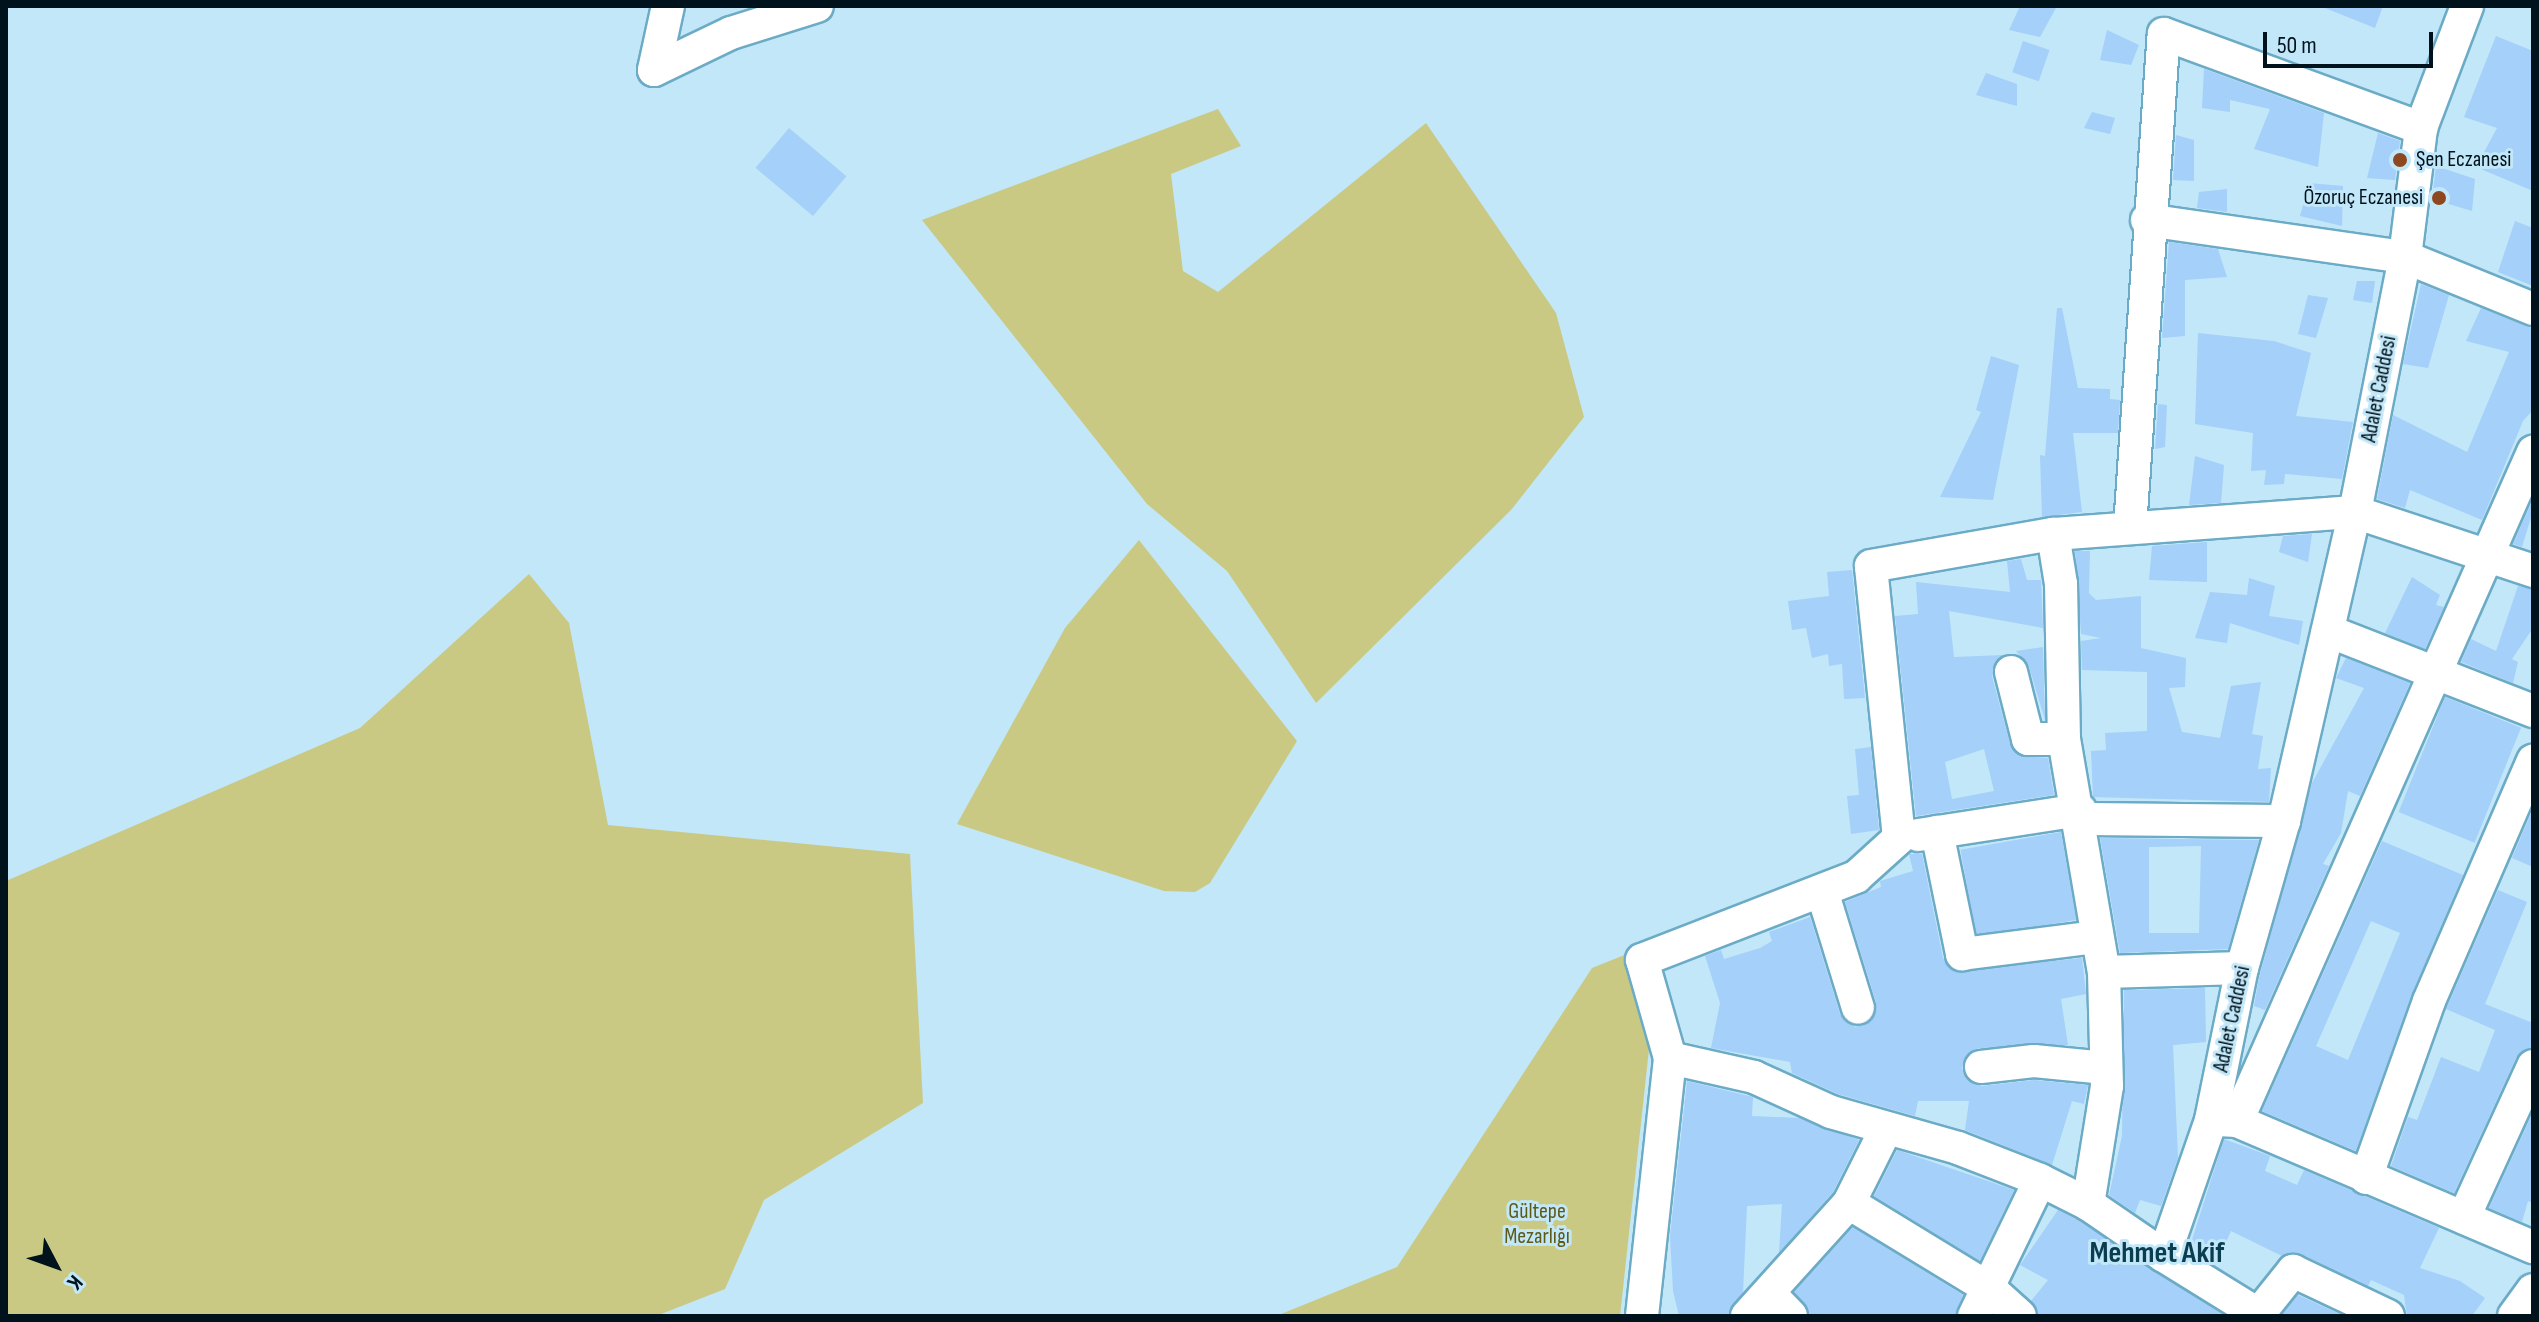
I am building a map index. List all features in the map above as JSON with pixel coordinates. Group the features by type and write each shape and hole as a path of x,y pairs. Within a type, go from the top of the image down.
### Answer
{"street":[{"path":"668,6 654,70 731,33 817,6"},
{"name":"Adalet Caddesi","path":"2164,1256 2224,1120 2242,968 2284,821 2355,512 2405,257 2421,128 2467,6"},
{"path":"2130,528 2147,220 2164,34 2421,128"},
{"path":"2147,220 2405,257 2533,309"},
{"path":"2533,452 2488,555 2432,669 2325,929 2224,1120 2533,1247"},
{"path":"1899,838 1871,566 2053,534 2355,512 2533,571"},
{"path":"2053,534 2061,584 2064,739 2081,815 2104,972 2106,1068 2088,1204"},
{"path":"2328,631 2432,669 2533,711"},
{"path":"2011,672 2028,739 2064,739"},
{"path":"2366,1178 2429,1001 2533,761"},
{"path":"1642,1316 1670,1058 1642,960 1856,877 1899,838 2081,815 2284,821"},
{"path":"1937,832 1962,954 2097,937"},
{"path":"1822,891 1858,1008"},
{"path":"2104,972 2242,968"},
{"path":"1670,1058 1754,1077 1886,1129 2040,1180 2088,1204 2258,1315 2293,1271 2388,1316"},
{"path":"1981,1067 2034,1061 2106,1068"},
{"path":"2464,1217 2533,1066"},
{"path":"1747,1316 1780,1305 1849,1203 1886,1129"},
{"path":"1982,1303 2040,1180"},
{"path":"1849,1203 1982,1303 2020,1316"},
{"path":"2514,1316 2533,1290"}],"green space":[{"path":"1218,109 1241,146 1171,174 1183,271 1218,292 1426,123 1556,313 1584,417 1511,510 1316,703 1227,571 1147,504 922,220"},
{"path":"1139,540 1297,741 1210,883 1195,892 1164,891 957,824 1065,628"},
{"path":"529,574 569,623 608,825 910,854 923,1103 764,1200 725,1289 656,1316 6,1316 6,881 360,728"},
{"name":"Gültepe Mezarlığı","path":"1637,950 1651,1031 1620,1316 1276,1316 1397,1267 1592,968"}],"building":[{"path":"2020,6 2057,6 2040,37 2009,30"},
{"path":"2320,6 2383,6 2375,28"},
{"path":"2107,30 2139,45 2131,65 2100,60"},
{"path":"2496,36 2533,51 2533,191 2476,167 2497,128 2464,117"},
{"path":"2023,41 2049,50 2039,81 2012,72"},
{"path":"2204,69 2324,113 2318,167 2254,149 2270,109 2230,100 2230,112 2202,108"},
{"path":"1986,73 2017,84 2017,106 1976,95"},
{"path":"2092,112 2115,118 2110,134 2084,128"},
{"path":"789,128 846,176 813,216 756,168"},
{"path":"2378,133 2400,141 2395,180 2367,178"},
{"path":"2176,135 2194,140 2194,181 2173,180"},
{"path":"2436,166 2475,179 2472,211 2432,199"},
{"path":"2309,183 2343,186 2342,226 2300,216"},
{"path":"2227,189 2227,212 2197,208 2199,192"},
{"path":"2515,221 2533,228 2533,286 2498,272"},
{"path":"2169,242 2218,249 2227,277 2185,280 2185,336 2162,338"},
{"path":"2357,281 2375,281 2372,303 2353,300"},
{"path":"2421,284 2449,295 2428,368 2403,364"},
{"path":"2308,295 2328,298 2316,338 2298,334"},
{"path":"2057,308 2062,308 2078,388 2110,389 2110,399 2120,400 2118,433 2073,433 2082,512 2042,517 2040,455 2045,456"},
{"path":"2481,308 2533,329 2533,410 2523,421 2482,520 2410,490 2405,508 2377,499 2393,415 2467,452 2509,352 2466,341"},
{"path":"2198,333 2274,341 2311,353 2296,416 2353,422 2342,479 2285,474 2284,484 2264,485 2266,470 2251,471 2253,433 2195,424"},
{"path":"1991,356 2019,365 1993,500 1940,497 1981,412 1976,410"},
{"path":"2158,404 2167,405 2165,447 2155,449"},
{"path":"2195,456 2224,465 2221,503 2189,505"},
{"path":"2533,499 2533,511 2522,547 2513,544"},
{"path":"2312,534 2308,562 2279,552 2283,536"},
{"path":"2207,542 2207,582 2149,580 2152,546"},
{"path":"2075,551 2090,551 2089,593 2096,600 2141,596 2141,648 2186,658 2185,687 2169,688 2182,732 2220,738 2231,686 2261,682 2252,734 2263,736 2258,769 2271,768 2269,802 2093,797 2091,751 2106,750 2105,733 2147,731 2147,672 2082,670 2081,641 2101,638 2081,634"},
{"path":"2021,559 2027,580 2041,580 2043,628 1949,611 1954,657 2004,655 1992,676 2010,744 2021,756 2048,758 2054,795 1916,816 1895,616 1918,614 1916,582 2010,592 2007,561","holes":["1984,749 1994,791 1952,799 1945,762"]},
{"path":"1852,570 1865,698 1844,699 1842,664 1829,666 1828,654 1812,658 1806,628 1792,630 1788,601 1829,596 1827,572"},
{"path":"2412,577 2440,595 2436,605 2444,607 2425,649 2385,633"},
{"path":"2249,578 2275,586 2269,616 2303,621 2299,645 2230,623 2227,643 2195,638 2210,592 2247,595"},
{"path":"2518,586 2533,589 2533,628 2512,659 2518,662 2513,683 2461,662 2471,639 2496,651"},
{"path":"2043,647 2045,720 2029,667 2016,651"},
{"path":"2346,658 2410,683 2360,796 2348,791 2341,833 2323,864 2329,866 2265,1010 2254,1006 2259,978 2312,783 2364,688 2336,678"},
{"path":"2445,697 2521,728 2475,843 2399,812"},
{"path":"1871,747 1879,830 1851,834 1847,796 1859,795 1855,749"},
{"path":"2533,809 2533,867 2512,858"},
{"path":"2061,832 2076,920 1976,937 1961,850"},
{"path":"2100,838 2259,840 2228,949 2120,953","holes":["2201,846 2199,933 2149,933 2149,847"]},
{"path":"2382,841 2463,875 2412,994 2356,1151 2262,1111","holes":["2371,921 2400,933 2348,1060 2316,1046"]},
{"path":"1909,854 1922,854 1943,958 1954,971 2082,958 2086,994 2061,999 2068,1045 1979,1048 1969,1052 1962,1068 1966,1079 1982,1086 2034,1080 2088,1085 2084,1104 2072,1101 2052,1165 1965,1130 1969,1101 1918,1101 1915,1116 1838,1094 1792,1073 1790,1062 1711,1048 1720,1003 1705,956 1721,950 1724,959 1760,948 1772,941 1769,932 1810,917 1840,1014 1855,1027 1871,1021 1876,1002 1845,902 1881,887 1880,881 1913,871"},
{"path":"2498,890 2527,902 2485,1004 2533,1023 2533,1047 2516,1058 2454,1193 2391,1166 2408,1117 2417,1120 2441,1057 2479,1072 2495,1030 2446,1009"},
{"path":"2205,988 2206,1042 2173,1045 2178,1158 2161,1206 2140,1200 2135,1213 2109,1195 2122,1136 2124,990"},
{"path":"1687,1081 1753,1097 1752,1116 1799,1118 1859,1140 1833,1192 1779,1253 1782,1204 1747,1206 1743,1292 1729,1316 1679,1316 1673,1291 1670,1236"},
{"path":"2533,1112 2533,1203 2528,1201 2522,1222 2489,1208"},
{"path":"2224,1139 2270,1156 2265,1171 2297,1185 2304,1170 2439,1228 2420,1268 2460,1281 2485,1298 2472,1316 2407,1316 2404,1295 2371,1280 2368,1286 2301,1254 2282,1256 2231,1231 2216,1265 2189,1249"},
{"path":"1897,1150 2014,1190 1980,1261 1874,1196"},
{"path":"2058,1210 2225,1316 2038,1316 2031,1301 2048,1280 2020,1265"},
{"path":"1853,1227 1963,1295 1955,1316 1809,1316 1794,1292"},
{"path":"2298,1295 2344,1316 2281,1316"}],"place":[{"name":"Şen Eczanesi","path":"2400,160"},
{"name":"Özoruç Eczanesi","path":"2439,198"}],"district":[{"name":"Mehmet Akif","path":"2157,1253"}]}
